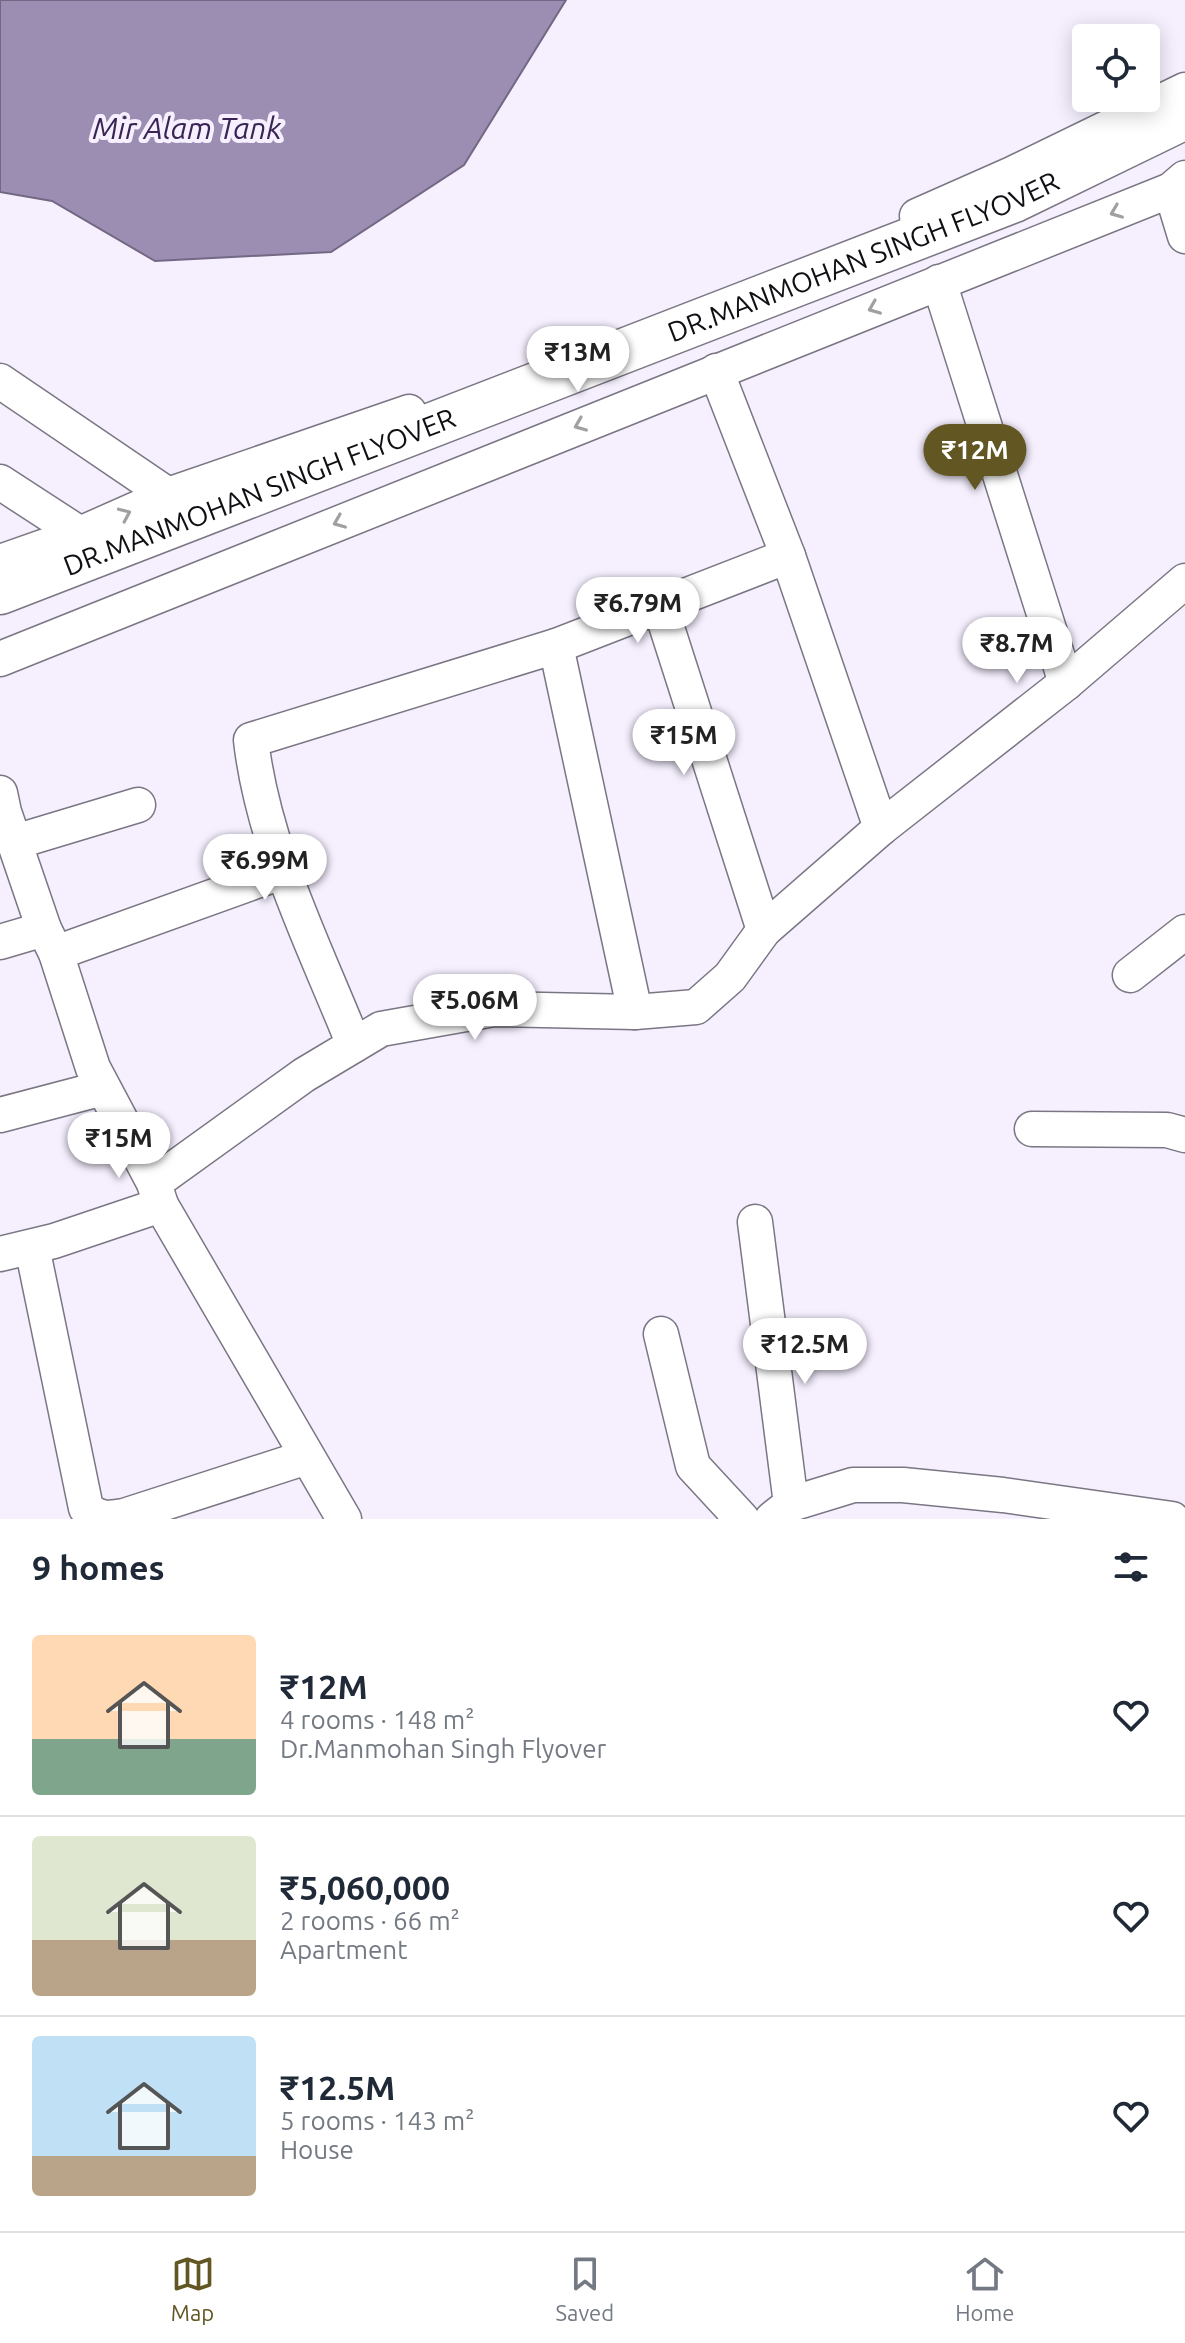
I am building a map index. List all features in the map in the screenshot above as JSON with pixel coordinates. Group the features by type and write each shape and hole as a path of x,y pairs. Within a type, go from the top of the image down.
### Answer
{"highway":[{"name":"DR.MANMOHAN SINGH FLYOVER","path":"0,592 1014,200 1185,117"},
{"name":"DR.MANMOHAN SINGH FLYOVER","path":"0,619 676,361 1030,220 1185,149"}],"street":[{"path":"0,562 80,534 168,495 640,329 846,247 1012,174 1185,90"},
{"path":"0,659 1178,184 1185,236"},
{"path":"939,282 1066,683"},
{"path":"716,371 788,556 881,828"},
{"path":"0,381 168,495"},
{"path":"0,482 80,534"},
{"path":"354,1045 284,871 255,775 251,740 556,646 788,556"},
{"path":"307,1457 124,1516 108,1519 95,1517 86,1508 16,1250 158,1194 304,1075 381,1029 494,1009 635,1012 696,1007 730,977 764,930 881,828 1066,683 1185,581"},
{"path":"660,606 764,930"},
{"path":"556,646 635,1012"},
{"path":"0,793 93,1068 158,1194 344,1519"},
{"path":"15,842 138,805"},
{"path":"0,942 50,941 284,871"},
{"path":"1130,975 1185,932"},
{"path":"0,1115 103,1088"},
{"path":"1032,1129 1167,1130 1185,1135"},
{"path":"755,1222 781,1512 853,1485 903,1485 1003,1495 1172,1519"},
{"path":"661,1334 693,1466 742,1519"}],"water":[{"name":"Mir Alam Tank","path":"0,0 566,0 464,165 331,252 155,261 52,201 0,192"}]}
